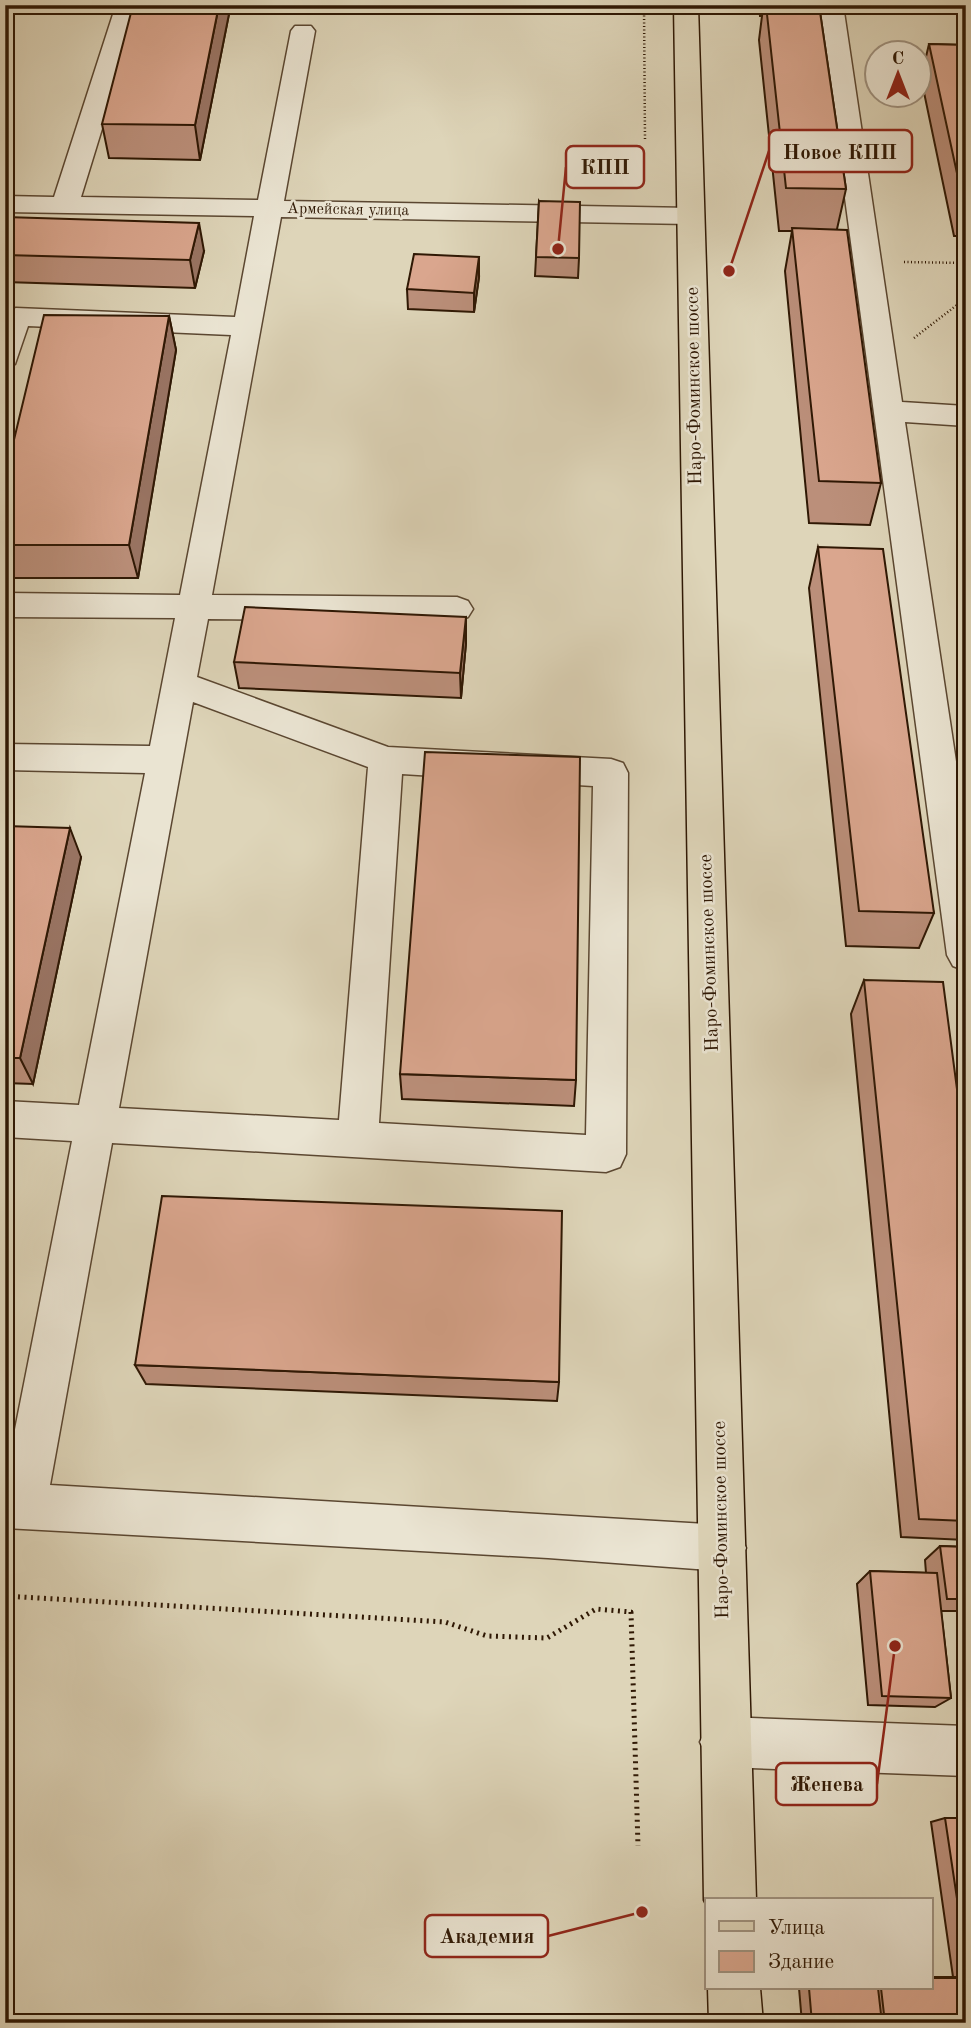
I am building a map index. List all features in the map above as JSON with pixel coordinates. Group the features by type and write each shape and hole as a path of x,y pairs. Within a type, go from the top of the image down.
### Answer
{"main road":[{"name":"Наро-Фоминское шоссе","path":"686,5 730,1898"},
{"path":"734,1990 736,2023"}],"street":[{"path":"65,205 128,5"},
{"path":"831,5 966,955"},
{"path":"307,18 96,1124 14,1505 548,1535 723,1548"},
{"name":"Армейская улица","path":"5,204 691,216"},
{"path":"5,357 16,317 249,327"},
{"path":"890,411 966,416"},
{"path":"5,605 457,609"},
{"path":"5,1119 607,1154 611,773 386,760 180,684"},
{"path":"5,757 166,760"},
{"path":"358,1141 386,760"},
{"path":"725,1742 966,1751"}],"path":[{"path":"644,5 645,140"},
{"path":"932,59 942,59"},
{"path":"869,261 966,263"},
{"path":"883,363 966,298"},
{"path":"5,1597 445,1622 487,1636 547,1637 596,1609 631,1612 638,1846"}],"building":[{"path":"133,5 219,5 195,125 102,124"},
{"path":"766,5 819,5 846,189 786,188"},
{"path":"932,44 966,45 966,202 963,201 932,58"},
{"path":"539,201 580,202 579,258 536,257"},
{"path":"5,217 199,223 190,260 5,255"},
{"path":"792,228 847,230 881,483 819,481"},
{"path":"414,254 479,257 474,293 407,289"},
{"path":"44,315 169,316 129,545 5,545 5,477"},
{"path":"818,547 883,549 934,913 859,911"},
{"path":"245,607 466,617 460,673 234,662"},
{"path":"425,752 580,757 576,1080 400,1074"},
{"path":"5,826 70,828 20,1058 5,1058"},
{"path":"864,980 943,982 966,1158 966,1521 919,1519"},
{"path":"162,1196 562,1211 559,1382 135,1365"},
{"path":"940,1546 966,1547 966,1599 947,1599"},
{"path":"870,1571 937,1573 951,1698 882,1696"},
{"path":"945,1818 966,1818 966,1959"},
{"path":"932,1978 966,1978 966,2023 885,2023 881,1990 932,1990"},
{"path":"809,1990 878,1990 882,2023 812,2023"}],"place":[{"name":"КПП","path":"558,249"},
{"name":"Новое КПП","path":"729,271"},
{"name":"Женева","path":"895,1646"},
{"name":"Академия","path":"642,1912"}]}
